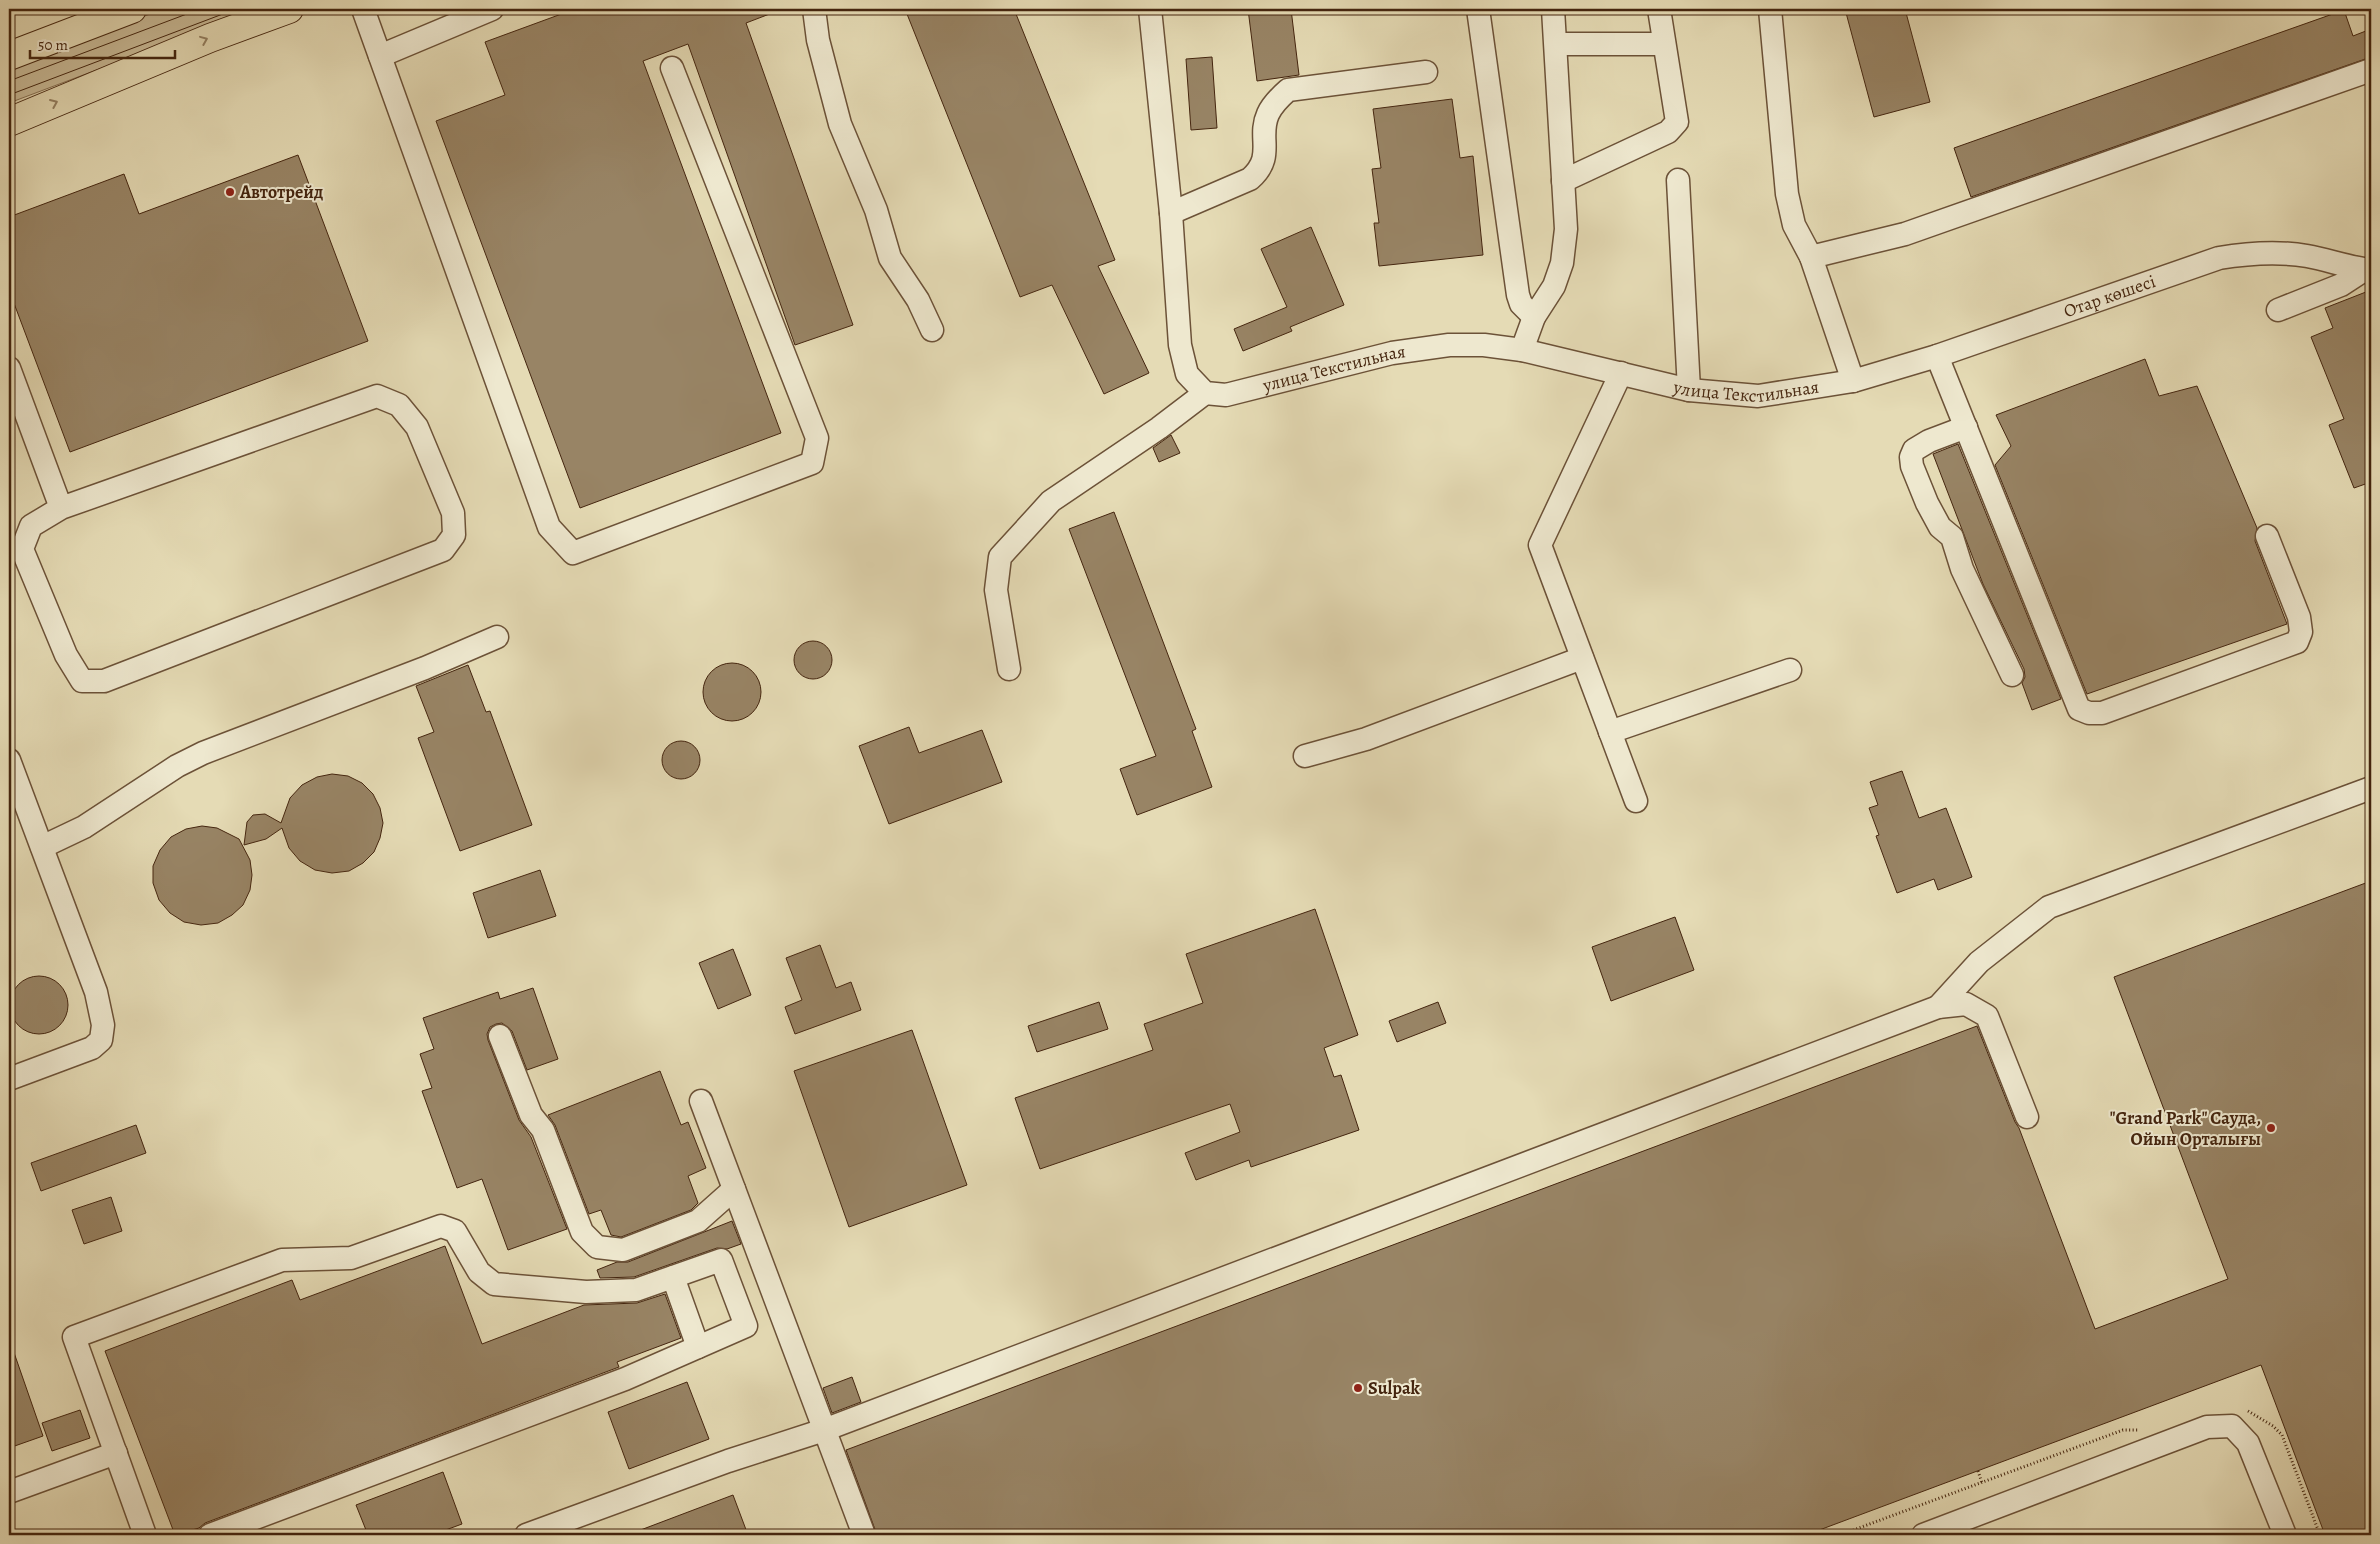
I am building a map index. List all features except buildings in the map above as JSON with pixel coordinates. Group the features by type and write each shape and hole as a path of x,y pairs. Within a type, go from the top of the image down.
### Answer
{"main road":[{"path":"9,56 132,9"},
{"path":"9,122 210,38 289,9"}],"street":[{"path":"363,9 549,528 573,553 812,464 817,438 672,68"},
{"path":"380,56 492,9"},
{"path":"814,9 818,40 840,124 876,210 890,258 918,300 932,330"},
{"path":"1009,669 996,590 1000,557 1051,501 1158,428 1205,393 1186,374 1180,345 1171,213 1150,9"},
{"path":"1478,9 1518,295 1521,304 1534,317"},
{"path":"1522,350 1534,317 1554,286 1562,263 1566,229 1554,9"},
{"path":"1562,181 1668,132 1677,122 1659,9"},
{"path":"1770,9 1787,194 1794,224 1811,257 1853,381"},
{"path":"1556,44 1664,44"},
{"path":"1811,257 1905,234 2371,70"},
{"path":"1171,213 1250,179 1257,172 1263,164 1267,115 1276,101 1288,90 1426,72"},
{"path":"1678,180 1689,390"},
{"name":"Отар көшесі","path":"1853,381 1937,356 2219,258 2245,253 2272,252 2306,256 2368,270"},
{"path":"2278,310 2341,285 2368,270"},
{"name":"улица Текстильная","path":"1205,393 1226,395 1392,352 1449,345 1484,345 1522,350 1689,390 1758,396 1853,381"},
{"path":"1937,356 2080,709 2089,713 2102,713 2297,642 2302,632 2299,617 2267,536"},
{"path":"9,368 61,508"},
{"path":"1621,373 1540,545 1636,801"},
{"path":"377,396 399,405 418,427 453,514 454,535 443,550 104,681 82,681 66,655 22,549 31,526 61,508 377,396"},
{"path":"1966,427 1929,441 1914,450 1911,457 1912,466 1927,503 1940,527 1952,537 1962,569 2012,675"},
{"path":"42,848 84,827 177,766 203,753 425,668 498,637"},
{"path":"1304,756 1366,739 1582,658"},
{"path":"1610,732 1790,670"},
{"path":"9,760 96,992 103,1025 101,1040 92,1048 9,1079"},
{"path":"1938,1007 1980,962 2049,908 2371,788"},
{"path":"526,1535 728,1461 824,1430 1938,1007 1966,1004 1988,1016 2027,1117"},
{"path":"500,1036 530,1115 543,1130 582,1232 597,1247 623,1250 698,1221 734,1189"},
{"path":"701,1101 864,1535"},
{"path":"145,1535 74,1337 282,1260 351,1258 441,1226 455,1231 479,1272 494,1284 586,1292 636,1290 721,1260 746,1326 625,1379 210,1535"},
{"path":"673,1277 698,1347"},
{"path":"1924,1535 2207,1427 2232,1426 2248,1443 2285,1535"},
{"path":"9,1492 116,1452"}],"path":[{"path":"1978,1471 1982,1483"}],"shaded area":[{"path":"163,9 258,9 9,103 9,68"}],"tram line":[{"path":"9,81 200,9"},
{"path":"9,95 236,9"}],"place":[{"name":"Автотрейд","path":"230,192"},
{"name":"\"Grand Park\" Сауда, Ойын Орталығы","path":"2271,1128"},
{"name":"Sulpak","path":"1358,1388"}]}
